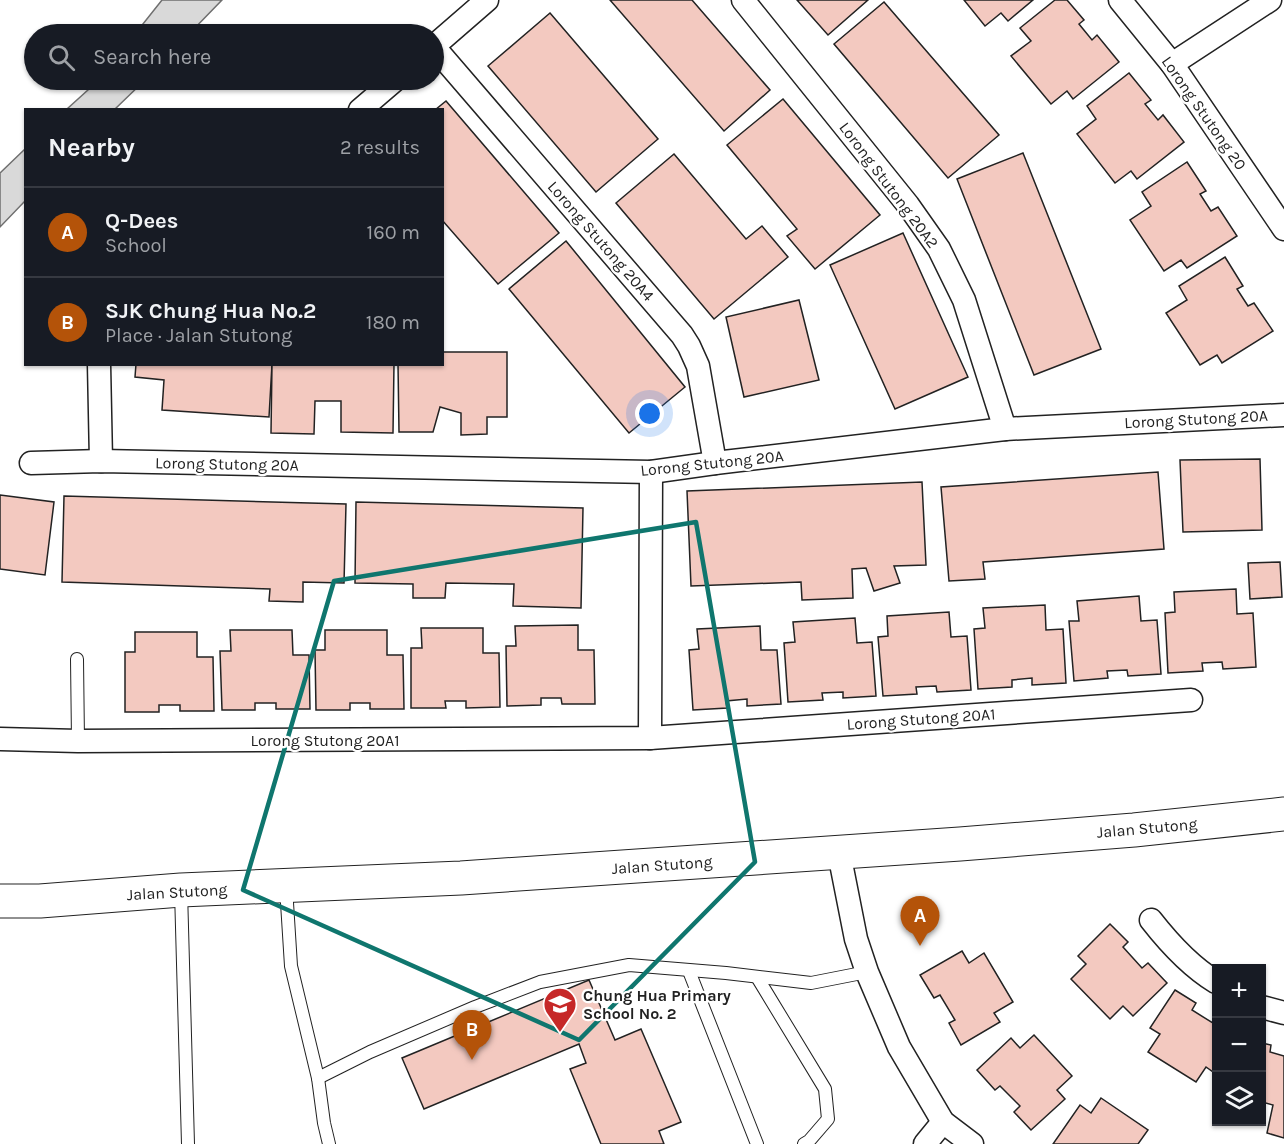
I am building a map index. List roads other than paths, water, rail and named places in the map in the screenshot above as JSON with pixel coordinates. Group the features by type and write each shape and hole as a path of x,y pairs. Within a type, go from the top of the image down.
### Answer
{"main road":[{"name":"Jalan Stutong","path":"0,901 40,902 181,890 461,878 839,853 1134,830 1284,814"},
{"name":"Jalan Stutong","path":"0,912 40,902"}],"street":[{"path":"444,37 487,0"},
{"name":"Lorong Stutong 20A2","path":"743,0 908,205 939,249 964,300 1005,429"},
{"name":"Lorong Stutong 20","path":"1120,0 1172,64 1284,229"},
{"path":"1172,64 1270,0"},
{"name":"Lorong Stutong 20A4","path":"444,58 682,335 698,366 715,463"},
{"path":"362,108 383,90"},
{"path":"99,366 101,461"},
{"name":"Lorong Stutong 20A","path":"31,463 101,461 651,472 1005,429 1284,415"},
{"path":"650,738 651,472"},
{"name":"Lorong Stutong 20A1","path":"0,739 78,741 650,738 1191,700"},
{"path":"839,853 856,939 867,972 899,1047 943,1122 972,1144"},
{"path":"1151,920 1167,941 1212,980"},
{"path":"1266,1008 1284,1013"},
{"path":"925,1144 943,1122"}],"lane":[{"path":"77,659 78,741"},
{"path":"286,887 291,966 318,1078 329,1144"},
{"path":"181,890 188,1144"},
{"path":"318,1078 370,1052 540,982 629,965 811,983 867,972"},
{"path":"689,971 757,1144"},
{"path":"757,977 825,1089 828,1119 804,1144"}],"place":[{"name":"Q-Dees","path":"920,946"},
{"name":"Chung Hua Primary School No. 2","path":"560,1033"},
{"name":"SJK Chung Hua No.2","path":"472,1060"}]}
